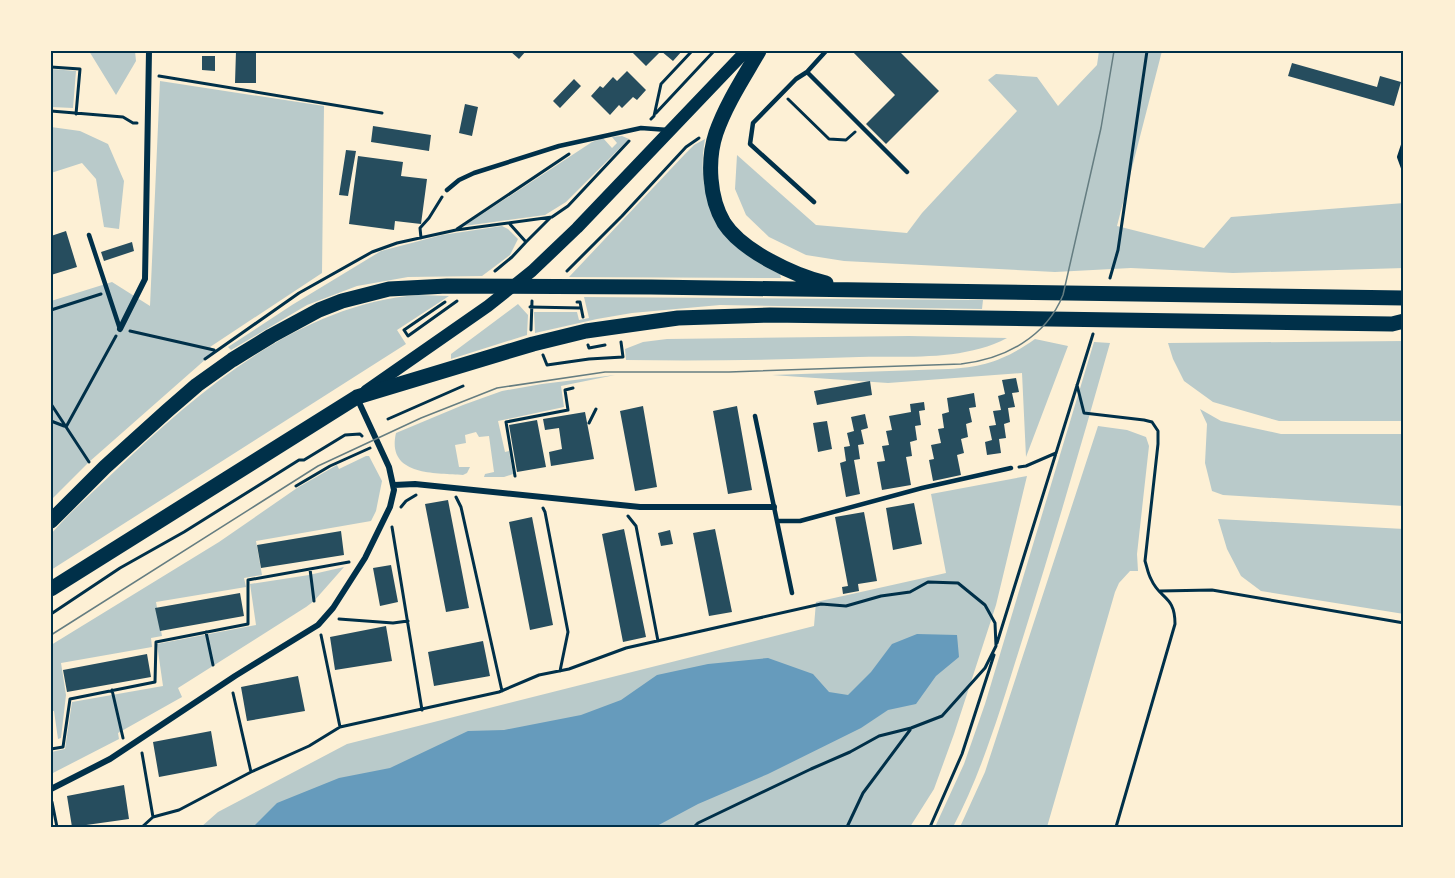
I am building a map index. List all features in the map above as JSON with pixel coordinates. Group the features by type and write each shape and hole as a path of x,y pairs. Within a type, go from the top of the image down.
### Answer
{"main road":[{"path":"51,588 357,397 488,306 532,271 746,51"},
{"path":"759,51 715,135 711,168 713,195 725,223 746,245 810,279 850,289"},
{"path":"51,520 105,467 197,385 272,336 319,310 342,301 389,289 447,286 850,289 1404,297"},
{"path":"357,397 559,337 645,321 678,318 770,315 1171,322 1392,324 1404,321"}],"street":[{"path":"120,329 145,279 149,51"},
{"path":"1404,145 1400,157 1404,168"},
{"path":"51,789 124,749 234,676 318,626 333,608 365,558 390,507 394,484 383,451 357,397"},
{"path":"394,484 415,483 640,507 774,507"}],"lane":[{"path":"814,202 750,144 753,123 826,51"},
{"path":"807,72 907,172"},
{"path":"447,190 459,180 474,173 559,146 641,128 671,130"},
{"path":"89,235 120,329"},
{"path":"754,416 792,594"},
{"path":"777,521 800,521 922,488 1011,468"}],"path":[{"path":"654,116 661,84 692,51"},
{"path":"495,271 552,217 568,206 714,51"},
{"path":"1108,284 1118,250 1147,51"},
{"path":"51,67 80,69 76,114"},
{"path":"148,74 382,113"},
{"path":"782,93 829,139 846,140 860,126"},
{"path":"51,111 123,117 133,123 148,123"},
{"path":"566,272 691,142 706,135 715,135"},
{"path":"456,230 570,153"},
{"path":"421,238 420,228 447,190"},
{"path":"197,366 298,293 372,252 456,230 552,217"},
{"path":"509,223 526,242"},
{"path":"51,310 108,291"},
{"path":"440,305 404,330 408,336 452,306"},
{"path":"530,334 530,307 581,308"},
{"path":"930,827 962,754 1094,328"},
{"path":"66,427 120,329 215,351"},
{"path":"544,360 547,365 623,357 621,342"},
{"path":"588,345 589,348 595,347"},
{"path":"1077,384 1083,413 1144,420 1152,422 1158,431 1145,561 1150,579 1158,591 1170,601 1175,612 1175,624 1116,827"},
{"path":"388,419 463,386"},
{"path":"515,476 506,422 568,410 565,390 573,388"},
{"path":"411,401 413,408"},
{"path":"51,404 89,462"},
{"path":"590,423 596,409"},
{"path":"51,421 66,427"},
{"path":"51,614 120,568 184,532 299,460 304,460 345,435 360,434 373,456 383,451"},
{"path":"296,486 369,447"},
{"path":"1011,468 1026,466 1056,453"},
{"path":"397,514 406,501 418,494"},
{"path":"446,495 465,498"},
{"path":"456,496 461,507 502,691"},
{"path":"546,505 538,505 545,512 568,632 560,671"},
{"path":"627,515 633,519 636,526 658,641"},
{"path":"394,519 392,526 422,710"},
{"path":"51,749 63,747 70,699 155,682 156,642 248,624 248,580 349,561"},
{"path":"309,569 314,601"},
{"path":"141,827 153,817 179,810 251,772 309,747 340,727 502,691 539,675 560,671 626,648 821,604 846,606 881,596 910,592 928,582 958,583 985,605 995,623 996,646 985,668 942,716 911,728 879,736 850,752 698,823 694,827"},
{"path":"1158,591 1212,590 1404,623"},
{"path":"335,623 339,618 393,623 408,621"},
{"path":"206,632 213,665"},
{"path":"321,634 340,727"},
{"path":"112,690 124,749"},
{"path":"233,693 251,772"},
{"path":"847,827 863,793 911,728"},
{"path":"142,753 153,817"},
{"path":"52,802 57,827"}],"shaded area":[{"path":"89,51 135,51 136,61 116,95"},
{"path":"1099,51 1162,51 1117,226 1204,248 1231,217 1404,203 1404,268 1233,273 1131,268 1055,272 844,261 806,255 769,237 746,215 735,189 737,155 816,225 907,233 922,213 1017,111 988,80 996,74 1037,77 1058,106 1097,65"},
{"path":"51,69 76,71 73,108 51,107"},
{"path":"160,81 324,106 322,273 210,347 215,351 89,462 51,500 51,301 112,282 150,306"},
{"path":"51,127 80,131 108,144 124,181 119,229 104,227 96,179 82,163 51,173"},
{"path":"622,136 629,139 566,202 545,215 464,226 592,142 603,138 612,148 617,143 612,137"},
{"path":"705,139 704,183 717,221 742,251 780,274 781,278 569,277 685,154"},
{"path":"502,226 518,239 510,255 482,276 408,277 357,286 307,305 231,350 228,347 381,251 442,235"},
{"path":"418,295 449,296 397,330 406,344 51,570 51,534 148,440 216,382 292,333 333,315 375,302"},
{"path":"584,297 983,300 982,309 720,305 632,313 535,333 534,312 577,312 579,320 589,318"},
{"path":"518,304 528,315 527,335 451,359 451,354"},
{"path":"909,336 1007,338 972,351 916,357 626,360 625,349 643,342 667,339"},
{"path":"1035,339 1068,346 1026,457 1022,373 888,383 772,375 948,369 973,366 1004,357"},
{"path":"1404,341 1404,421 1279,421 1213,402 1184,381 1168,343"},
{"path":"1094,342 1110,343 1002,705 975,781 953,827 935,827 964,764 985,704"},
{"path":"615,375 561,386 564,407 498,421 505,452 509,451 513,474 504,477 484,477 485,474 494,472 489,436 479,437 476,432 465,435 466,443 455,445 459,467 470,467 463,475 439,474 415,469 405,465 398,457 395,447 396,433 463,405 502,391"},
{"path":"1200,409 1221,421 1281,434 1404,434 1404,506 1223,495 1212,491 1205,463 1207,424"},
{"path":"1098,426 1127,430 1146,437 1149,446 1137,554 1138,571 1130,571 1119,583 1115,592 1047,827 960,827 985,772"},
{"path":"369,456 382,481 376,511 371,521 256,541 262,575 244,578 246,587 156,602 162,636 151,638 152,647 61,663 66,695 61,738 58,739 54,711 51,711 51,645 219,542 297,488 337,465 339,469"},
{"path":"1027,476 996,605 954,734 934,789 910,827 201,827 218,812 347,744 814,626 816,602 946,573 931,494"},
{"path":"1218,519 1404,529 1404,614 1261,591 1241,576 1227,549"},
{"path":"344,567 306,607 178,688 182,697 118,733 119,739 51,774 51,752 65,749 72,702 163,686 157,644 256,625 250,584"}],"water":[{"path":"917,634 957,635 959,657 936,676 916,704 888,710 861,728 768,774 698,804 655,827 253,827 277,803 339,778 390,768 468,731 504,730 581,715 621,700 657,675 708,664 768,658 813,674 829,692 848,695 871,672 892,644"}],"building":[{"path":"236,51 256,51 256,83 235,83"},
{"path":"510,51 526,51 519,59"},
{"path":"631,51 661,51 646,66"},
{"path":"661,51 682,51 673,61"},
{"path":"852,51 899,51 939,91 886,144 866,124 895,95"},
{"path":"202,56 215,56 215,71 202,70"},
{"path":"1292,63 1377,87 1380,76 1401,82 1394,106 1288,76"},
{"path":"627,71 646,90 637,100 633,97 622,108 619,105 610,115 591,96 600,86 603,88 613,77 617,81"},
{"path":"574,79 581,86 560,108 553,101"},
{"path":"465,104 478,107 472,136 459,133"},
{"path":"373,126 431,135 429,151 371,142"},
{"path":"346,150 356,151 348,196 339,195"},
{"path":"358,156 403,162 401,176 427,179 421,224 395,221 394,230 349,224"},
{"path":"66,231 77,267 51,275 51,236"},
{"path":"132,242 134,251 104,261 101,252"},
{"path":"1016,378 1019,392 1012,393 1015,407 1008,408 1010,422 1004,424 1006,438 999,439 1001,453 987,455 985,442 992,440 989,426 996,425 993,411 1001,410 998,396 1005,394 1002,380"},
{"path":"870,381 872,395 817,405 814,391"},
{"path":"974,393 976,407 969,408 972,422 966,424 968,437 961,439 964,453 957,455 961,475 933,481 929,460 934,459 931,445 941,443 938,429 944,428 942,414 949,412 947,398"},
{"path":"924,402 925,410 919,411 921,425 915,426 917,440 910,442 912,456 906,457 911,485 882,490 877,462 885,461 882,446 889,445 886,431 892,430 889,416 911,412 910,404"},
{"path":"643,406 657,487 635,491 620,411"},
{"path":"737,406 752,490 728,494 713,411"},
{"path":"585,412 594,459 551,466 549,452 562,449 559,428 545,430 543,419"},
{"path":"865,414 868,428 861,430 864,444 858,445 860,459 854,460 860,494 846,497 840,463 846,461 844,447 850,446 847,433 854,431 851,417"},
{"path":"537,420 546,467 517,472 509,425"},
{"path":"827,421 832,449 818,452 813,423"},
{"path":"448,500 469,608 446,612 425,504"},
{"path":"914,503 922,544 893,550 886,508"},
{"path":"864,512 877,581 858,584 859,591 843,594 842,587 848,586 835,517"},
{"path":"532,517 553,625 530,630 509,522"},
{"path":"624,529 646,637 623,642 602,534"},
{"path":"715,529 732,612 709,616 693,533"},
{"path":"670,530 673,544 661,546 658,533"},
{"path":"341,531 344,555 261,568 257,545"},
{"path":"391,565 398,602 380,606 373,568"},
{"path":"240,593 244,616 160,631 155,608"},
{"path":"386,626 392,661 335,670 330,637"},
{"path":"483,641 490,676 434,686 428,652"},
{"path":"147,654 151,677 67,692 63,670"},
{"path":"298,676 305,711 247,721 241,687"},
{"path":"211,731 217,766 159,777 153,742"},
{"path":"124,785 129,819 72,827 67,796"}],"tram line":[{"path":"51,635 318,466 421,418 497,388 605,372 729,372 961,364 1008,351 1035,334 1046,323 1056,310 1063,295 1101,128 1114,51"}]}
